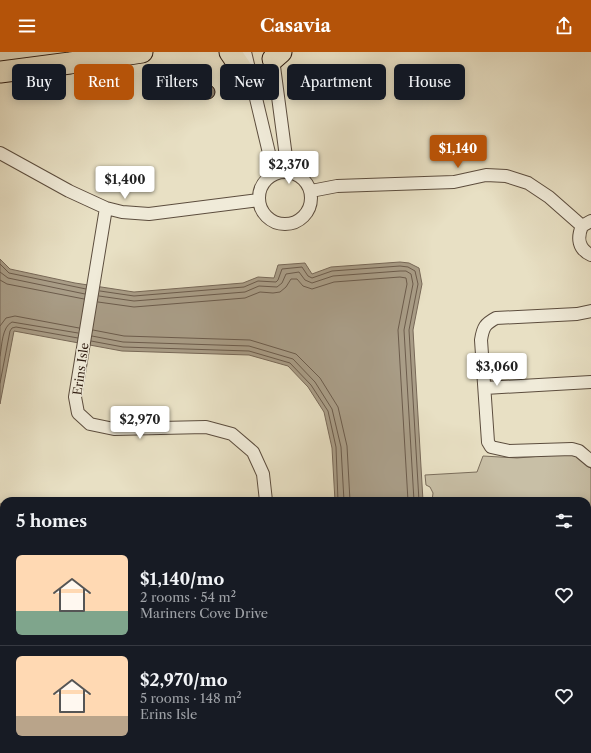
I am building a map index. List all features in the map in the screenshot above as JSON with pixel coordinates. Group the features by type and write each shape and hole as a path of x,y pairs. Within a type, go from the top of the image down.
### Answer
{"highway":[{"path":"0,72 142,52"},
{"path":"230,52 238,64"}],"street":[{"path":"245,52 248,64"},
{"path":"275,54 288,172"},
{"path":"256,100 274,174"},
{"path":"0,152 69,190 106,208 122,212 149,214 259,200"},
{"path":"288,172 298,175 306,182 311,191 312,202 308,212 300,220 290,224 279,224 269,219 262,210 259,200 261,188 274,174 288,172"},
{"path":"311,191 337,186 454,182 486,175 506,176 528,183 549,196 586,223 579,236 580,244 583,250 591,255"},
{"name":"Erins Isle","path":"106,208 75,398 78,413 90,424 114,429 206,427 232,434 253,452 263,474 266,497"},
{"path":"591,311 577,314 496,318 487,323 482,331 481,340 488,442 490,447 509,452 572,449 579,451 591,460"},
{"path":"485,388 591,382"}],"shaded area":[{"path":"567,454 578,456 591,469 591,497 432,497 433,493 430,487 426,485 425,475 477,472 483,456 517,458"}],"water":[{"path":"0,259 10,269 75,283 134,292 243,283 258,277 274,278 278,265 305,263 312,274 331,267 400,262 409,263 419,268 422,284 413,330 423,497 335,497 332,448 324,412 308,387 288,366 249,355 122,351 14,331 0,404"}],"building":[{"path":"212,86 215,92 212,98"}]}
